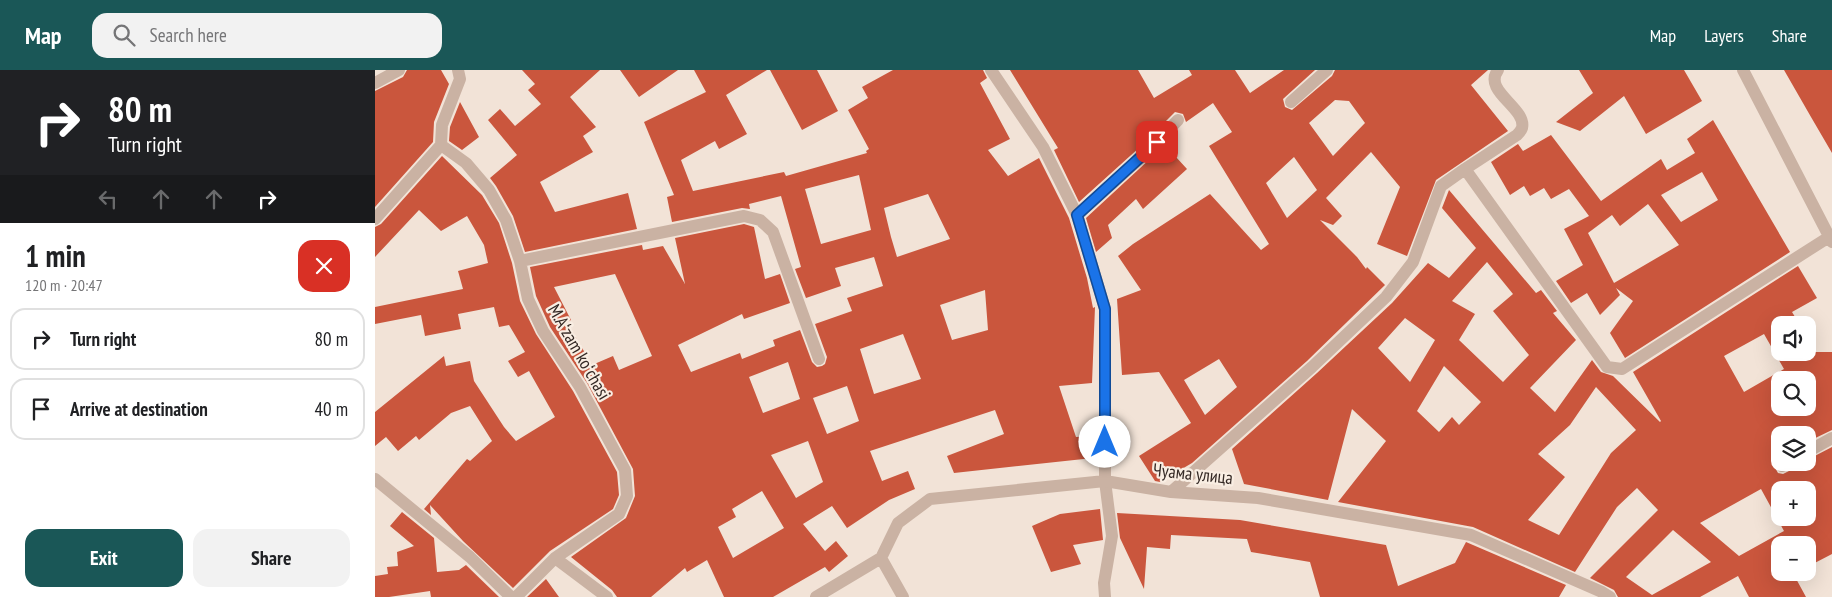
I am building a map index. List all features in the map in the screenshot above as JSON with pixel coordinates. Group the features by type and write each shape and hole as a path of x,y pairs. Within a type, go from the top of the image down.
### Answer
{"street":[{"path":"375,83 399,70"},
{"path":"375,218 441,145 441,125 460,79 458,70"},
{"path":"991,70 1043,147 1077,215 1105,309 1105,481 1112,536 1104,583 1105,597"},
{"path":"1291,102 1327,70"},
{"path":"1171,492 1312,367 1385,297 1413,262 1441,186 1517,135 1522,128 1521,119 1495,86 1495,74 1499,70"},
{"path":"1465,169 1607,367 1622,369 1830,240 1743,70"},
{"path":"1077,215 1146,153 1178,120"},
{"name":"M.Aʻzam koʻchasi","path":"441,145 466,163 489,190 506,220 520,261 528,299 543,331 580,387 625,470 627,496 619,514 555,558 516,597"},
{"path":"520,261 744,216 760,220 773,232 819,359"},
{"path":"1816,447 1832,438"},
{"path":"375,479 470,556 511,597"},
{"name":"Чуама улица","path":"881,558 897,523 930,499 1105,481 1171,492 1257,498 1471,535 1610,597"},
{"path":"555,558 607,597"},
{"path":"816,597 881,558 903,597"}],"building":[{"path":"407,70 441,70 449,84 434,122 433,142 375,207 375,91 403,77"},
{"path":"522,70 600,70 570,97 596,127 583,136 593,152 540,182 555,212 628,193 637,229 525,252 513,216 490,178 517,155 488,120 500,109 515,126 541,104 528,90 535,84"},
{"path":"620,70 678,70 639,97"},
{"path":"694,70 767,70 726,95 747,134 719,149 715,141 681,160 693,191 784,172 786,176 867,153 866,151 869,149 848,110 868,98 862,87 893,70 983,70 987,78 980,83 1010,139 988,150 1008,176 1039,158 1069,218 1087,278 1093,308 1095,307 1092,383 1059,386 1076,437 1091,436 1093,458 954,473 947,456 1004,434 995,410 870,451 882,481 908,471 915,489 889,500 847,528 832,506 803,524 825,551 836,541 848,556 829,572 825,567 773,597 724,597 707,560 687,572 685,568 651,597 617,597 612,590 571,557 626,518 635,496 633,469 587,383 550,327 536,296 530,267 642,245 643,250 663,246 685,284 675,238 744,224 754,227 765,279 780,274 790,303 744,319 742,314 678,345 691,372 740,353 742,359 775,346 773,340 800,330 812,362 817,367 822,366 825,364 827,357 815,324 852,311 847,298 883,286 874,257 835,268 841,286 806,298 795,269 801,267 781,196 749,204 750,209 742,208 672,222 667,197 674,195 644,122 706,92","holes":["859,175 871,230 821,244 805,189","928,194 950,239 897,257 884,208","615,274 652,356 619,370 613,356 592,365 567,322 571,320 554,287","985,290 988,330 952,340 940,305","903,334 921,379 874,394 860,349","788,362 800,399 763,413 749,377","847,386 859,421 827,434 813,398","808,441 823,482 796,498 771,455","762,491 784,528 733,558 718,527 736,517 732,509"]},
{"path":"770,70 817,70 838,111 802,130"},
{"path":"1010,70 1138,70 1154,98 1192,75 1189,70 1235,70 1250,93 1284,70 1315,70 1283,99 1285,107 1292,110 1332,76 1335,70 1488,70 1471,85 1508,131 1436,180 1407,256 1377,244 1400,187 1371,152 1326,198 1342,216 1333,225 1320,220 1357,257 1366,269 1367,267 1385,285 1307,361 1192,463 1160,482 1155,481 1139,456 1191,423 1159,372 1122,375 1117,299 1141,290 1118,256 1133,244 1210,194 1261,250 1269,244 1209,146 1232,132 1213,103 1186,122 1183,114 1175,112 1140,147 1079,202 1054,150 1058,148","holes":["1335,100 1349,101 1365,123 1333,156 1309,123","1294,157 1317,190 1287,218 1266,183","1219,359 1237,387 1205,415 1184,380"]},
{"path":"1579,70 1684,70 1702,101 1646,134 1624,96 1580,131 1556,122 1593,93"},
{"path":"1784,70 1832,70 1832,153 1811,117"},
{"path":"460,102 479,137 462,150 449,141 450,127"},
{"path":"1713,120 1790,252 1625,358 1610,333 1633,301 1616,288 1620,295 1600,315 1587,293 1571,303 1556,281 1583,265 1564,229 1589,216 1569,189 1551,199 1544,188 1530,196 1524,186 1510,195 1491,162 1518,144 1523,151 1551,135 1601,201 1661,159 1667,170 1695,153 1687,139","holes":["1702,172 1718,200 1681,222 1661,195","1648,204 1679,245 1614,283 1588,233 1612,215 1620,226"]},
{"path":"1165,145 1187,169 1143,209 1136,199 1108,225 1112,238 1096,252 1086,218"},
{"path":"442,156 482,195 499,223 512,263 520,301 536,334 573,391 617,472 619,495 613,509 550,551 513,588 463,541 430,505 431,515 424,509 467,459 470,461 492,441 470,406 451,413 419,440 416,436 398,451 386,437 375,446 375,412 444,356 446,366 470,361 474,381 504,427 516,441 555,417 529,371 518,377 508,361 525,352 509,325 499,327 494,307 458,314 461,329 425,336 421,315 375,324 375,307 463,289 458,271 488,263 484,245 467,216 441,231 419,210 375,257 375,227 381,224"},
{"path":"1449,190 1536,293 1541,290 1557,311 1553,313 1576,340 1530,388 1555,412 1592,360 1601,372 1613,376 1660,422 1633,372 1798,266 1817,298 1792,312 1794,316 1771,316 1771,346 1764,334 1724,356 1744,392 1771,376 1771,416 1816,416 1816,371 1781,371 1784,369 1779,361 1816,361 1816,352 1832,352 1832,430 1816,438 1816,426 1771,426 1771,471 1783,474 1789,471 1816,471 1816,455 1832,447 1832,554 1816,562 1816,536 1775,536 1784,531 1781,526 1816,526 1816,481 1771,481 1771,507 1761,489 1700,523 1739,556 1771,538 1771,581 1797,581 1806,597 1749,597 1738,576 1700,597 1618,597 1614,590 1590,578 1658,510 1637,488 1617,507 1575,572 1473,527 1338,502 1386,441 1352,409 1328,500 1244,484 1232,449 1392,303 1428,263 1449,278 1476,248 1442,208","holes":["1487,262 1513,294 1493,311 1529,355 1503,382 1459,340 1475,314 1452,301","1405,318 1435,340 1410,382 1378,348","1444,366 1481,402 1459,425 1452,417 1439,432 1417,411","1596,387 1636,430 1611,453 1559,535 1528,520 1565,477 1538,454 1570,425","1673,530 1711,562 1652,595 1626,577"]},
{"path":"1100,509 1103,540 1073,545 1081,564 1051,572 1032,526 1060,514"},
{"path":"402,512 434,538 437,572 459,570 466,565 499,597 431,597 430,591 389,597 375,597 375,576 388,574 387,567 398,566 397,552 414,546 390,526"},
{"path":"1117,513 1240,520 1386,545 1398,586 1455,563 1466,542 1566,585 1559,597 1320,597 1310,562 1251,552 1247,539 1171,535 1170,549 1147,547 1144,589 1120,538"},
{"path":"546,579 559,597 527,597"}],"route":[{"path":"1105,442 1105,309 1077,215 1157,142"}]}
